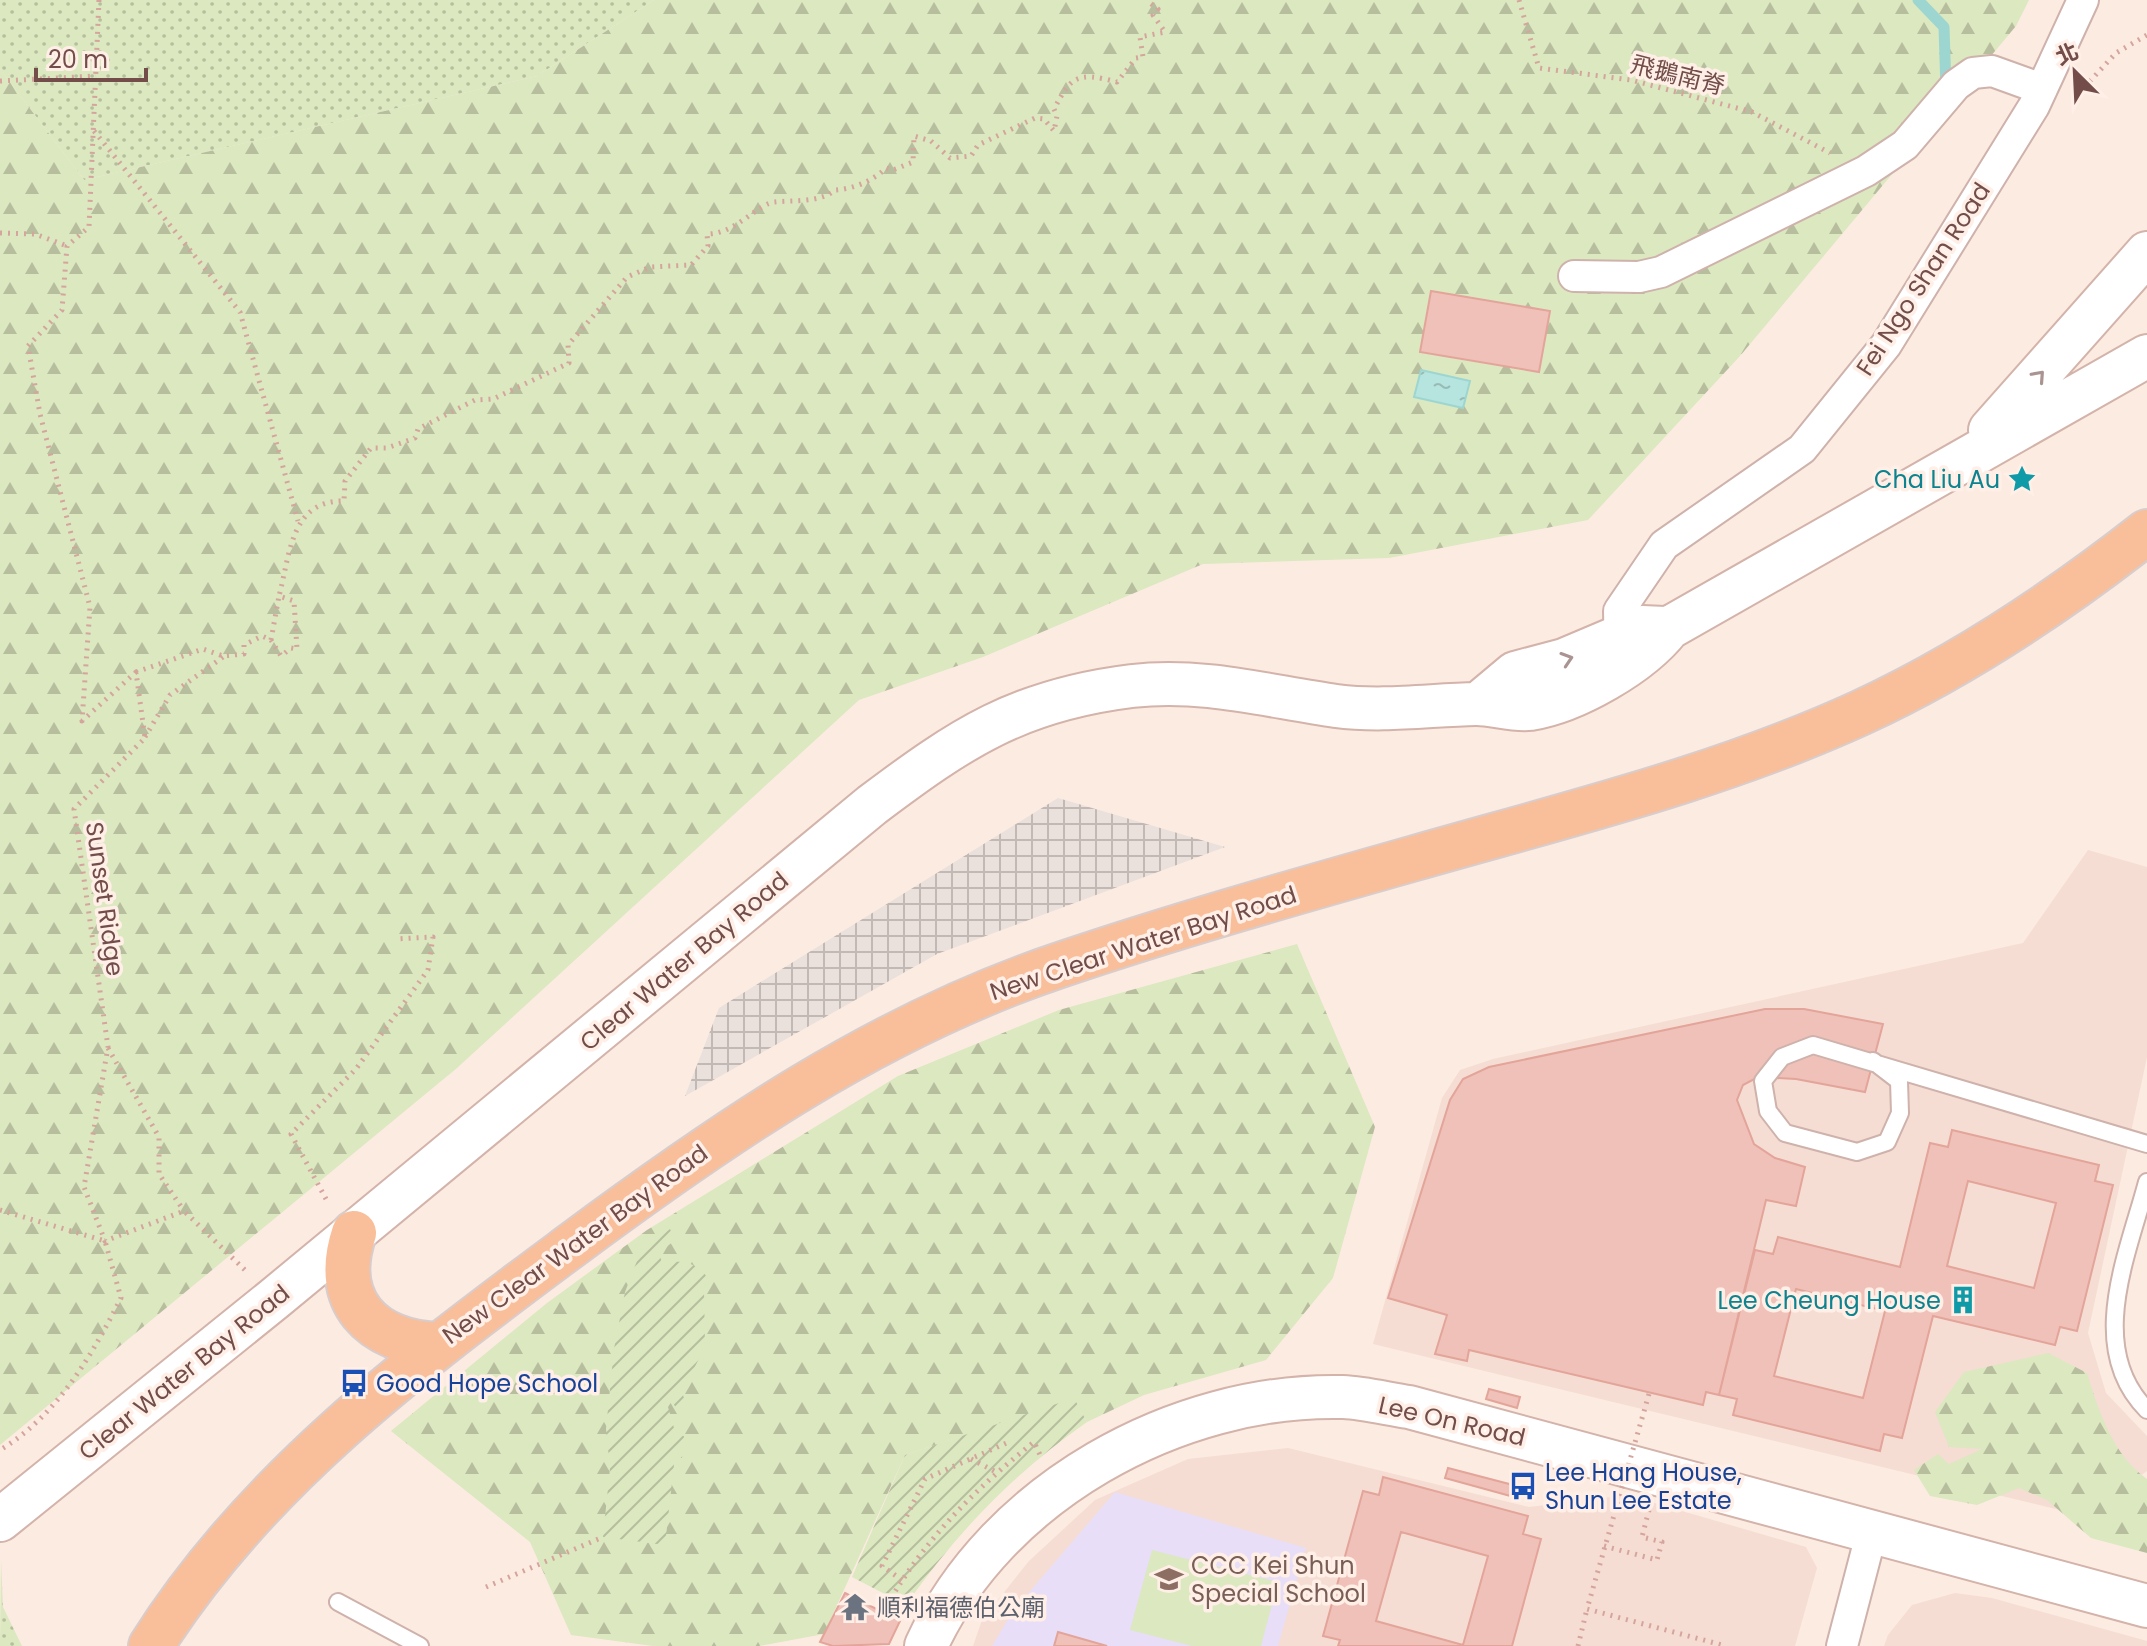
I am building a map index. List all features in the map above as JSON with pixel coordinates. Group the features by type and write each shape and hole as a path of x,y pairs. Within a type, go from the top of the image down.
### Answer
{"main road":[{"name":"Clear Water Bay Road","path":"1968,455 2147,253"},
{"name":"Clear Water Bay Road","path":"0,1520 274,1299 349,1254 872,805 945,749 986,727 1056,699 1177,682 1214,683 1338,706 1408,709 1478,704 1529,709 1576,692 1620,653 1642,627 1669,628 1968,455 2147,356"},
{"name":"New Clear Water Bay Road","path":"151,1646 186,1593 275,1489 338,1427 520,1283 734,1129 816,1076 928,1018 1062,964 1647,792 1829,727 1918,683 2002,634 2147,532"},
{"path":"349,1254 356,1306 369,1321 397,1339 439,1345"},
{"name":"Lee On Road","path":"917,1631 937,1621 973,1569 1025,1515 1074,1476 1184,1423 1254,1405 1343,1397 1409,1407 2147,1606"}],"street":[{"name":"Fei Ngo Shan Road","path":"1620,653 1619,611 1664,545 1802,449 1886,345 2042,89 2083,0"},
{"path":"1574,276 1639,277 1661,272 1866,171 1905,145 1956,85 1973,73 1992,71 2042,89"},
{"path":"1842,1646 1872,1531"}],"lane":[{"path":"1873,1061 1899,1081 1900,1113 1887,1142 1857,1152 1785,1133 1768,1111 1763,1081 1782,1057 1813,1045 1873,1061 2147,1144"},
{"path":"2147,1182 2113,1319 2115,1348 2123,1377 2147,1410"},
{"path":"338,1602 420,1646"}],"path":[{"path":"99,0 89,227 67,246 62,310 28,346 40,414 90,607 82,721 136,672 203,649 223,656 244,654 244,645 262,636 271,640 281,656 291,648 297,649 294,601 279,596"},
{"path":"271,640 298,522 311,508 331,501 344,501 345,481 355,472 353,465 362,461 371,448 387,448 415,438 418,429 475,400 493,399 569,363 568,345 627,277 650,267 691,265 708,246 707,234 736,226 774,202 780,204 828,197 835,190 846,190 878,176 886,168 893,170 913,162 914,136 931,141 950,158 971,156 978,145 1035,118 1044,119 1054,131 1054,109 1063,88 1070,82 1090,78 1117,82 1136,58 1143,57 1140,37 1165,32 1153,15 1158,9 1150,3 1152,0"},
{"name":"飛鵝南脊","path":"1519,0 1539,68 1631,80 1752,112 1866,171"},
{"path":"0,81 96,76"},
{"path":"93,130 240,312 298,522"},
{"path":"0,233 35,234 67,246"},
{"path":"145,738 170,695 223,656"},
{"path":"136,672 145,738"},
{"name":"Sunset Ridge","path":"0,1450 16,1441 85,1368 121,1298 105,1241 84,1187 108,1047 74,809 145,738"},
{"path":"326,1199 291,1134 356,1069 428,970 433,937 395,939"},
{"path":"108,1047 159,1137 159,1174 184,1211 274,1299"},
{"path":"0,1210 105,1241 184,1211"},
{"path":"1578,1646 1649,1394"},
{"path":"902,1580 882,1566 925,1479 1011,1441"},
{"path":"917,1631 887,1605 936,1532 996,1472 1034,1442 1041,1457"},
{"path":"971,1459 996,1472"},
{"path":"486,1587 603,1537"},
{"path":"1604,1546 1657,1560 1662,1542 1642,1537"},
{"path":"1587,1609 1726,1646"}],"shaded area":[{"path":"1058,798 1225,847 937,954 685,1096 719,1008"},
{"path":"2088,850 2147,867 2147,1057 2088,1333 2106,1393 2147,1436 2147,1471 2085,1516 1373,1344 1442,1098 1460,1070 1493,1059 2023,943"},
{"path":"1288,1448 1529,1507 1627,1495 1806,1547 1817,1568 1795,1646 973,1646 982,1620 1029,1561 1095,1500 1188,1459"},
{"name":"CCC Kei Shun Special School","path":"1115,1492 1306,1548 1278,1646 992,1646 1013,1611"},
{"path":"1955,1593 1992,1598 2147,1641 2147,1646 1884,1646 1888,1635 1912,1605"}],"green space":[{"path":"0,0 654,0 537,76 84,180 0,69"},
{"path":"654,0 2029,0 2016,26 1740,356 1588,520 1389,558 1203,564 983,657 859,700 457,1068 0,1445 0,69 84,180 537,76"},
{"path":"1297,944 1375,1127 1333,1278 1266,1360 1144,1395 1087,1422 1074,1399 905,1455 824,1634 759,1646 653,1646 571,1635 530,1542 391,1431 547,1303 647,1230 898,1076 1059,1010"},
{"path":"670,1229 675,1240 659,1253 662,1263 694,1265 708,1279 704,1292 705,1347 682,1392 686,1404 677,1410 672,1401 668,1407 676,1435 684,1436 682,1458 675,1456 665,1545 603,1537 610,1468 606,1429 614,1349 625,1292 642,1248"},
{"path":"2048,1353 2087,1373 2102,1417 2116,1445 2147,1479 2147,1553 2091,1538 2047,1500 2019,1488 1977,1505 1930,1496 1914,1470 1938,1454 1949,1464 1982,1449 1949,1447 1935,1412 1964,1372"},
{"path":"1074,1398 1087,1422 1035,1462 988,1505 945,1553 906,1605 852,1577 905,1455"},
{"path":"1152,1550 1278,1582 1261,1646 1192,1646 1130,1630"},
{"path":"1,1560 3,1607 22,1646 0,1646"}],"water":[{"path":"1421,370 1470,381 1463,408 1414,397"}],"building":[{"path":"1431,291 1550,311 1539,372 1420,352"},
{"path":"1765,1009 1804,1009 1883,1024 1865,1092 1796,1079 1758,1077 1743,1085 1737,1100 1754,1144 1775,1158 1805,1167 1796,1206 1766,1200 1719,1395 1706,1392 1703,1405 1469,1350 1467,1361 1435,1354 1447,1315 1388,1298 1450,1100 1463,1079 1489,1067"},
{"name":"Lee Cheung House","path":"1952,1130 2099,1165 2095,1181 2113,1185 2077,1331 2060,1327 2055,1345 1933,1316 1902,1438 1884,1434 1880,1451 1733,1415 1737,1399 1719,1395 1755,1250 1773,1254 1778,1237 1900,1267 1930,1143 1948,1147","holes":["1968,1181 2056,1203 2034,1288 1947,1266","1796,1289 1885,1311 1863,1398 1774,1376"]},
{"path":"1489,1389 1520,1397 1517,1408 1486,1399"},
{"path":"1448,1468 1517,1486 1514,1497 1445,1478"},
{"path":"1383,1477 1528,1516 1523,1534 1541,1539 1512,1646 1338,1646 1340,1640 1323,1636 1363,1491 1379,1495","holes":["1401,1532 1488,1556 1463,1645 1376,1621"]},
{"name":"順利福德伯公廟","path":"845,1593 900,1621 889,1644 833,1646 820,1642"},
{"path":"1058,1632 1107,1646 1054,1646"}],"waterway":[{"path":"1918,0 1944,27 1946,89"}],"place":[{"name":"Cha Liu Au","path":"2022,479"},
{"name":"Lee Cheung House","path":"1963,1300"},
{"name":"Good Hope School","path":"354,1383"},
{"name":"Lee Hang House, Shun Lee Estate","path":"1523,1486"},
{"name":"CCC Kei Shun Special School","path":"1169,1579"},
{"name":"順利福德伯公廟","path":"855,1607"}]}
